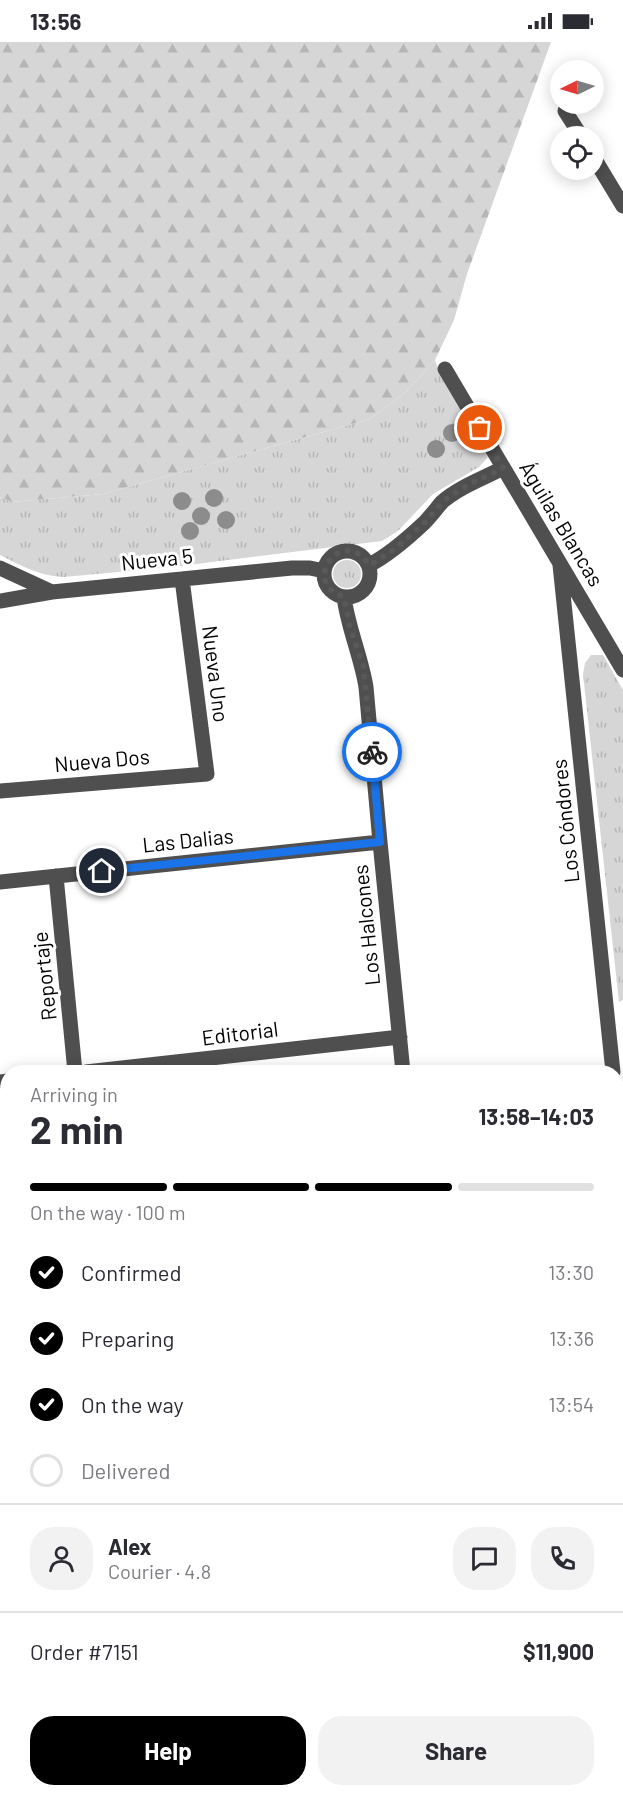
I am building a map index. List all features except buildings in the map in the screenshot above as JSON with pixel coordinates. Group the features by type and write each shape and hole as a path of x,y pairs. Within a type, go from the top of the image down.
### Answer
{"street":[{"path":"604,175 623,206"},
{"name":"Águilas Blancas","path":"445,369 623,670"},
{"path":"369,565 397,547 454,494 503,468"},
{"path":"344,551 359,554 369,565 369,581 360,593 344,597 331,591 327,585 324,571 331,558 344,551"},
{"name":"Los Cóndores","path":"560,565 612,1065"},
{"path":"0,568 52,592"},
{"name":"Nueva 5","path":"0,601 52,592 292,568 324,571"},
{"name":"Nueva Uno","path":"182,579 207,774"},
{"name":"Los Halcones","path":"344,597 350,627 363,665 402,1065"},
{"name":"Nueva Dos","path":"0,791 207,774"},
{"name":"Las Dalias","path":"0,882 380,842"},
{"name":"Reportaje","path":"56,876 74,1065"},
{"name":"Editorial","path":"149,1065 400,1037"}],"green space":[{"path":"0,42 551,42 467,274 454,320 435,360 406,392 370,419 103,494 12,502 0,497"},
{"path":"435,360 441,377 488,457 479,467 433,494 398,531 382,541 172,567 64,577 23,567 0,555 0,497 12,502 103,494 370,419 406,392"},
{"path":"347,560 357,564 361,574 357,584 347,588 337,584 333,574 337,564"},
{"path":"591,655 603,655 623,690 623,1000 619,1002 583,674 585,663"}],"way so far":[{"path":"372,752 363,665 350,627 344,597 331,591 327,585 324,571 326,564 337,553 344,551 359,554 369,565 379,560 397,547 443,502 503,468 480,428"}],"route":[{"path":"102,871 380,842 372,752"}]}
